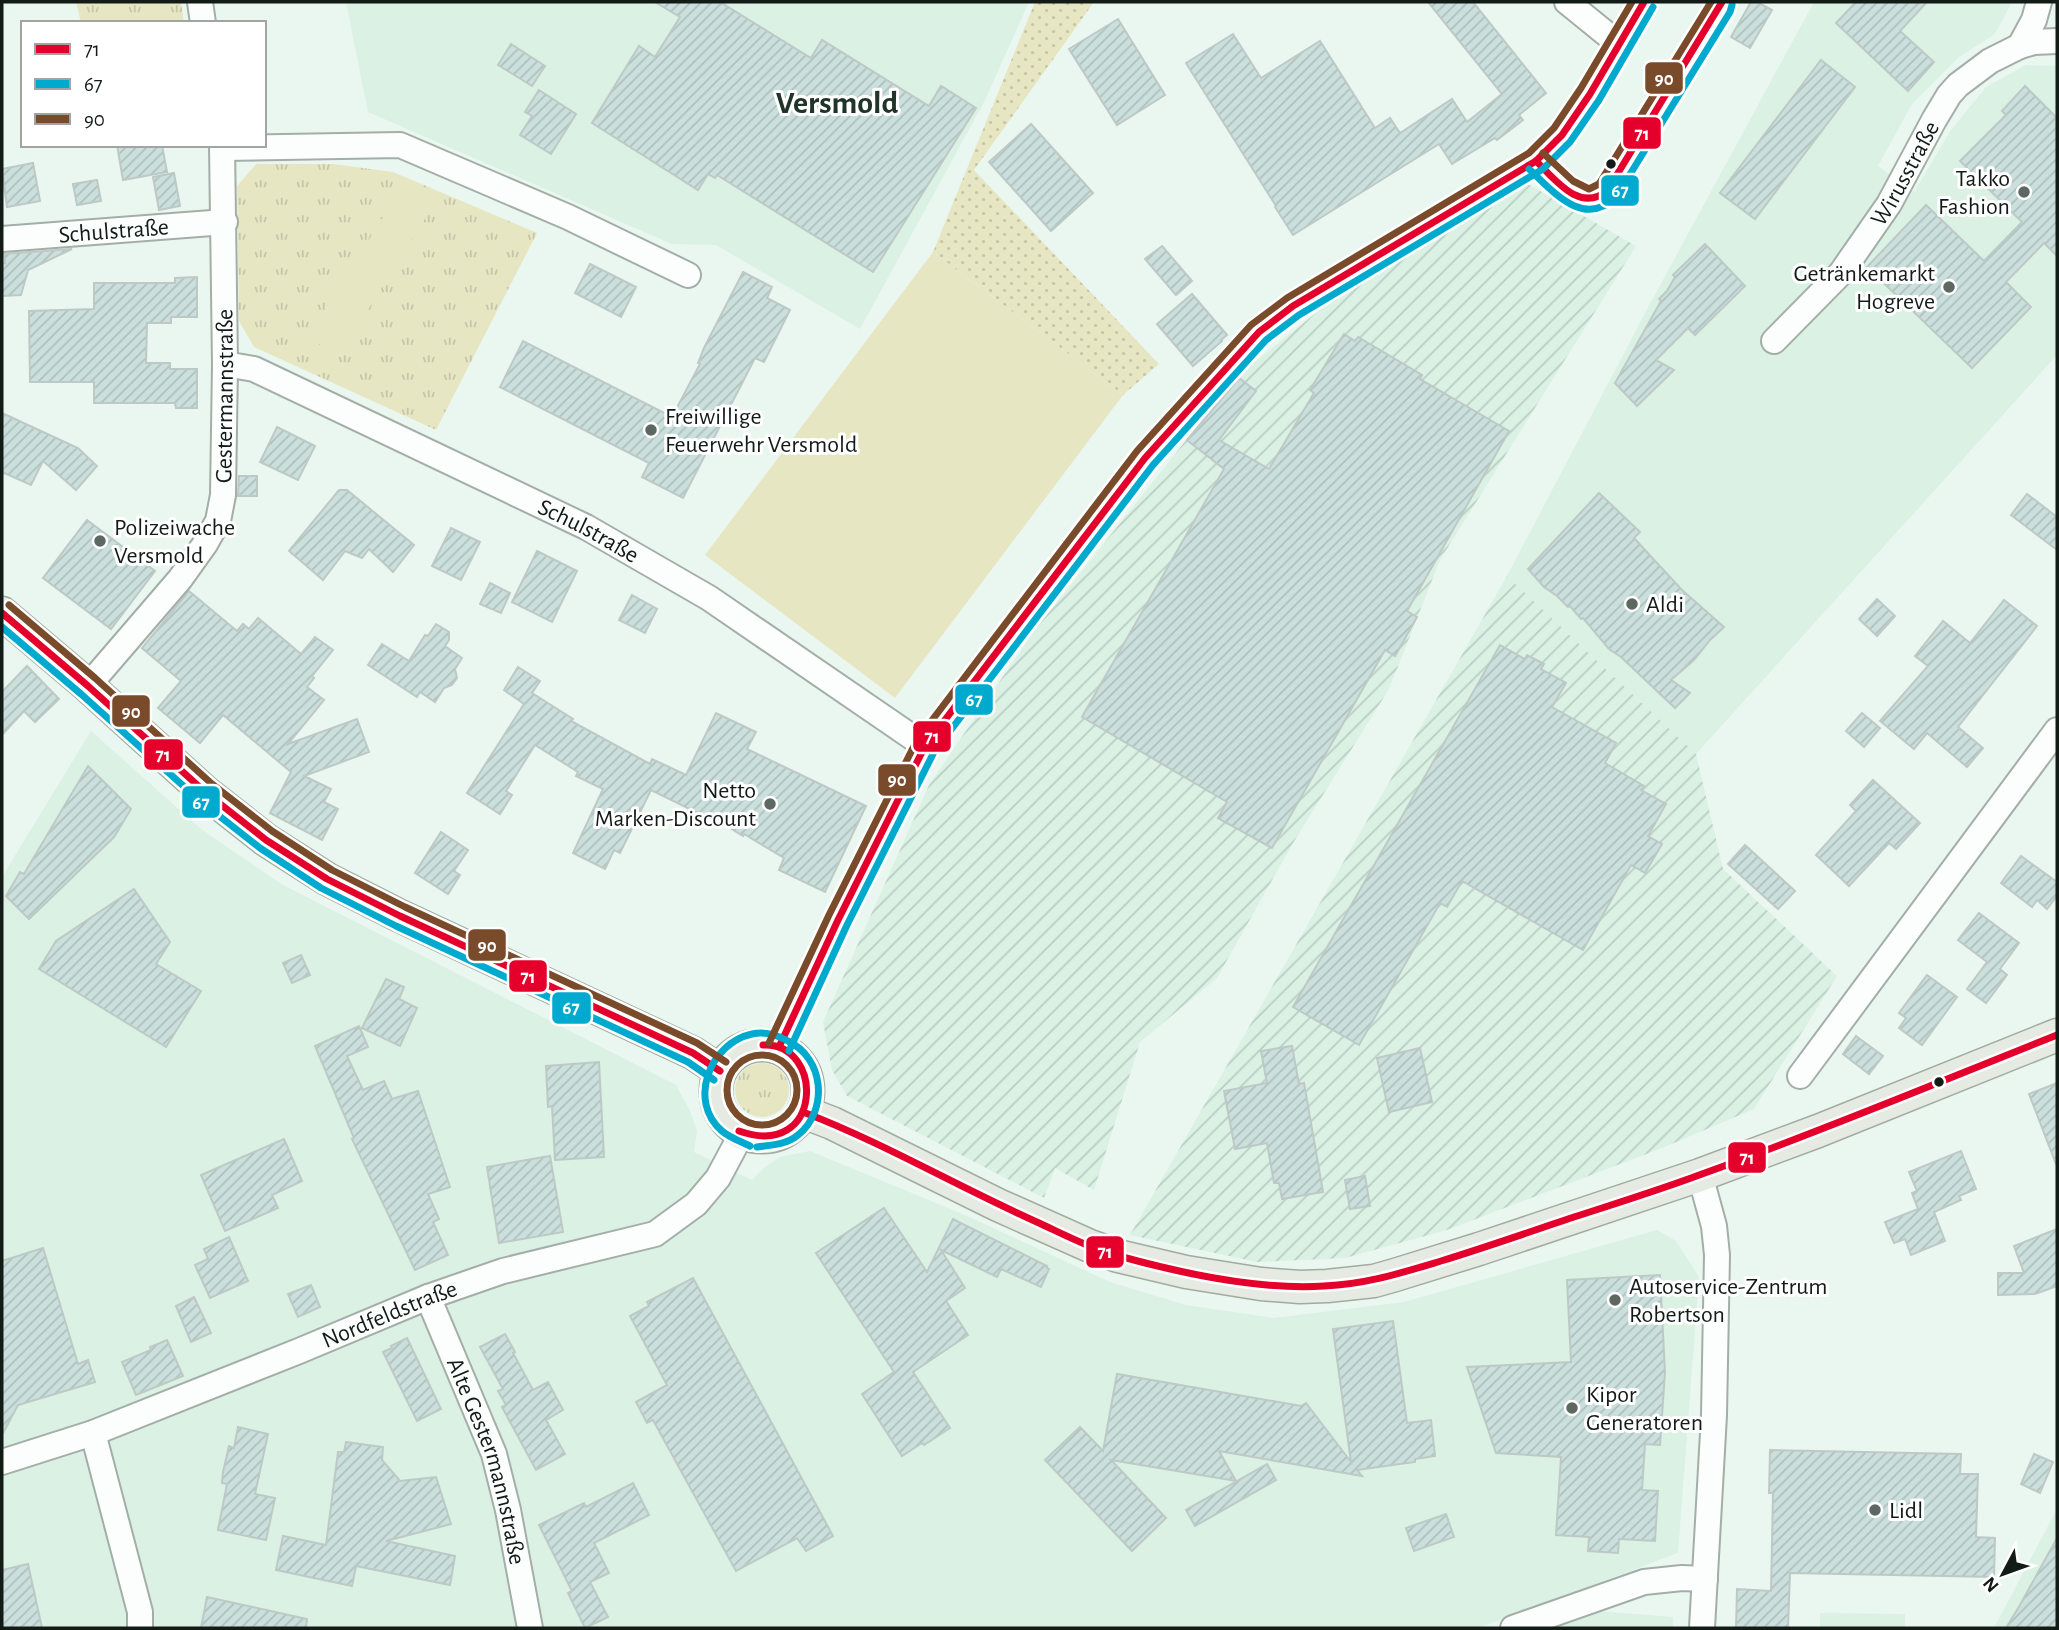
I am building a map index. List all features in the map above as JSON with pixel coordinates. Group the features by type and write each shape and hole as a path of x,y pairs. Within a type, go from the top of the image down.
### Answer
{"main road":[{"path":"2,613 88,686 205,792 267,840 327,879 693,1053 720,1071"},
{"path":"803,1112 832,1123 998,1205 1100,1250 1186,1272 1261,1284 1300,1287 1356,1284 1479,1249 1700,1175 1818,1131 2057,1035"},
{"path":"765,1044 779,1047 793,1055 808,1082 808,1097 803,1112 795,1124 776,1135 755,1137 741,1133 723,1117 718,1106 715,1094 720,1071 738,1050 765,1044"}],"street":[{"path":"200,2 203,21"},
{"path":"1567,2 1620,45"},
{"path":"779,1047 838,920 925,746 1146,458 1259,332 1293,306 1536,161 1562,135 1602,76 1644,2"},
{"path":"2020,46 2034,20 2039,2"},
{"name":"Wirusstraße","path":"1774,341 1841,273 1889,204 1949,95 1968,76 2020,46 2057,41"},
{"path":"266,147 400,145 568,217 688,275"},
{"name":"Gestermannstraße","path":"88,686 180,579 218,521 223,495 225,364 223,147"},
{"name":"Schulstraße","path":"2,239 225,222"},
{"name":"Schulstraße","path":"225,364 254,369 586,527 709,598 925,746"},
{"path":"1800,1076 2057,730"},
{"name":"Nordfeldstraße","path":"2,1462 93,1433 428,1297 503,1271 655,1234 696,1204 718,1178 741,1133"},
{"path":"1700,1175 1714,1226 1717,1255 1714,1415 1702,1628"},
{"name":"Alte Gestermannstraße","path":"428,1297 494,1454 508,1510 530,1628"},
{"path":"93,1433 140,1612 140,1628"},
{"path":"1513,1628 1644,1582 1705,1578"}],"shaded area":[{"path":"346,2 1029,2 985,100 860,329 716,245 672,244 368,112"},
{"path":"1814,2 2012,2 1995,34 1959,57 1912,104 1878,166 1914,192 1951,130 1986,87 2026,65 2057,66 2057,355 1696,754 1507,576 1652,300"},
{"path":"1526,183 1636,246 1440,560 1389,689 1293,843 1217,978 1140,1042 1094,1190 1055,1168 1044,1198 847,1096 832,1070 823,1022 929,785 1034,631 1238,375 1336,297"},
{"path":"1507,576 1696,754 1723,869 1837,976 1754,1109 1662,1148 1447,1230 1345,1258 1257,1262 1130,1235"},
{"path":"91,731 201,829 281,884 676,1085 697,1131 694,1152 752,1180 780,1157 810,1151 965,1215 1110,1282 1186,1305 1273,1318 1404,1302 1657,1230 1676,1241 1699,1277 1678,1553 1478,1628 2,1628 2,877"},
{"path":"2057,1509 2057,1628 1994,1628"},
{"path":"1597,1611 1673,1617 1673,1628 1554,1628"},
{"path":"1820,1613 1905,1614 1905,1628 1820,1628"}],"green space":[{"path":"76,2 181,2 184,21 81,21"},
{"path":"1035,2 1094,2 974,170 1159,364 1123,395 933,252"},
{"path":"256,164 333,164 393,172 537,233 436,430 254,347 239,321 237,186"},
{"path":"405,182 436,201 339,356 308,337"},
{"path":"933,252 1123,395 895,698 705,555"},
{"path":"767,1063 777,1067 785,1075 789,1090 785,1105 777,1113 757,1117 747,1113 739,1105 735,1085 739,1075 747,1067"}],"building":[{"path":"655,2 720,2 811,58 822,40 929,106 941,86 976,108 873,272 717,175 715,178 708,174 698,190 592,123 639,46 655,57 680,17"},
{"path":"1428,2 1473,2 1546,93 1519,115 1523,120 1497,140 1495,138 1452,164 1439,144 1293,235 1186,63 1233,34 1261,78 1320,41 1375,128 1390,118 1400,133 1452,99 1467,122 1502,94"},
{"path":"1751,2 1757,2 1772,10 1750,48 1731,37"},
{"path":"1856,2 1927,2 1900,31 1934,62 1908,91 1836,23"},
{"path":"1118,19 1165,95 1117,125 1069,49"},
{"path":"511,44 545,66 532,86 498,65"},
{"path":"1821,60 1855,87 1755,219 1720,193"},
{"path":"2025,86 2057,118 2057,256 2044,243 2006,282 2031,307 1972,368 1867,267 1926,205 1984,261 2022,222 1960,161 2006,115 2002,111"},
{"path":"539,90 576,114 551,154 520,135 532,116 525,112"},
{"path":"1031,124 1093,193 1051,231 989,162"},
{"path":"117,147 162,147 167,172 123,180"},
{"path":"33,163 40,201 7,207 2,169"},
{"path":"174,173 180,206 159,210 153,177"},
{"path":"97,180 101,201 77,205 73,184"},
{"path":"1705,244 1745,286 1695,335 1688,328 1656,360 1674,370 1637,406 1615,383 1661,301 1659,299 1675,277 1673,275"},
{"path":"1162,246 1192,281 1176,295 1145,259"},
{"path":"72,249 28,270 21,295 2,296 4,254"},
{"path":"590,264 636,287 621,317 575,293"},
{"name":"Freiwillige Feuerwehr Versmold","path":"743,272 772,287 767,298 790,310 764,362 755,358 683,498 642,477 649,463 500,387 523,341 672,417"},
{"path":"197,277 197,317 171,317 171,323 147,323 146,363 170,363 170,369 197,369 197,408 176,408 175,403 94,403 94,382 30,382 29,311 94,309 94,283 175,283 175,278"},
{"path":"1192,294 1227,335 1193,366 1157,324"},
{"path":"1344,334 1355,341 1358,337 1422,375 1420,379 1509,431 1407,611 1417,617 1395,656 1385,650 1272,848 1218,818 1227,802 1082,717 1224,469 1187,440 1239,378 1256,391 1219,440 1269,469 1314,393 1310,390"},
{"path":"2,413 78,448 97,466 76,490 43,461 31,485 2,472"},
{"path":"277,427 315,446 298,480 260,462"},
{"path":"239,476 257,476 257,496 238,496"},
{"path":"339,490 347,490 414,545 393,572 369,549 362,558 345,551 323,580 289,551"},
{"name":"Aldi","path":"1599,493 1640,532 1634,538 1682,590 1724,627 1694,660 1671,680 1690,693 1675,708 1609,649 1583,618 1544,587 1528,569"},
{"path":"2027,494 2057,517 2057,550 2011,515"},
{"path":"87,520 155,571 111,629 43,578"},
{"path":"451,528 480,542 461,580 432,566"},
{"path":"537,551 577,571 552,622 512,602"},
{"path":"490,583 510,593 501,613 480,604"},
{"path":"189,591 237,631 243,624 249,629 258,618 301,654 315,637 333,650 312,676 314,678 307,687 324,700 288,744 357,719 369,752 304,776 331,789 324,802 338,809 322,840 270,813 291,772 223,715 200,743 158,708 181,681 142,648"},
{"path":"632,595 657,609 645,633 619,620"},
{"path":"1877,599 1895,616 1877,636 1859,619"},
{"path":"2004,600 2037,626 1958,727 1983,748 1967,767 1927,733 1914,749 1880,721 1928,666 1915,656 1943,621 1970,643"},
{"path":"436,624 449,632 449,640 445,646 462,658 455,669 457,678 452,685 444,688 435,702 420,692 417,697 368,665 382,644 409,661 425,635 428,636"},
{"path":"1500,645 1525,659 1527,655 1544,664 1541,669 1566,683 1552,707 1616,743 1605,763 1644,786 1641,790 1666,804 1648,836 1662,844 1645,873 1631,865 1583,950 1462,881 1447,907 1440,903 1359,1045 1293,1007"},
{"path":"27,666 59,699 35,722 24,711 2,735 2,692"},
{"path":"518,667 540,681 532,693 573,719 571,721 650,764 652,759 686,775 716,713 756,732 747,749 866,806 825,892 779,870 784,858 744,834 743,836 722,823 651,790 620,853 614,850 605,869 573,853 603,789 576,776 578,772 535,745 506,791 512,795 500,814 467,793 524,704 504,690"},
{"path":"1862,713 1880,728 1864,747 1846,731"},
{"path":"88,766 131,809 114,837 29,919 6,896 20,872 24,874"},
{"path":"1873,780 1920,823 1896,849 1889,843 1849,886 1816,855 1856,811 1850,805"},
{"path":"441,832 468,850 454,871 460,875 448,894 415,873"},
{"path":"1745,845 1795,891 1778,909 1728,864"},
{"path":"2021,856 2057,882 2057,896 2047,909 2037,900 2032,907 2001,883"},
{"path":"134,889 170,942 156,964 201,991 166,1047 39,969 56,941"},
{"path":"1979,913 2019,943 2000,969 2007,975 1986,1003 1967,989 1987,962 1958,940"},
{"path":"301,955 310,975 292,983 283,963"},
{"path":"1927,975 1957,997 1922,1045 1899,1028 1906,1018 1899,1013"},
{"path":"386,979 404,987 399,999 417,1008 400,1046 362,1028"},
{"path":"359,1026 368,1047 347,1056 363,1090 384,1081 392,1099 418,1091 450,1187 428,1194 439,1219 433,1222 448,1255 415,1270 352,1139 354,1138 315,1046"},
{"path":"1856,1036 1883,1056 1869,1074 1843,1054"},
{"path":"1292,1046 1299,1084 1304,1083 1323,1192 1282,1199 1279,1183 1274,1183 1267,1143 1235,1149 1224,1091 1267,1083 1261,1051"},
{"path":"1420,1048 1432,1102 1389,1112 1377,1058"},
{"path":"599,1062 604,1157 555,1160 552,1106 548,1107 546,1066"},
{"path":"2057,1083 2057,1164 2056,1164 2029,1094"},
{"path":"284,1139 302,1181 272,1195 278,1208 225,1231 201,1175"},
{"path":"1961,1151 1976,1189 1959,1196 1961,1200 1934,1212 1945,1241 1911,1255 1905,1239 1894,1243 1885,1222 1918,1209 1912,1193 1917,1191 1909,1172"},
{"path":"550,1156 563,1232 499,1243 487,1167"},
{"path":"1365,1176 1370,1206 1350,1209 1345,1180"},
{"path":"884,1208 927,1272 953,1219 1049,1269 1041,1287 1001,1269 997,1277 941,1250 965,1288 946,1301 968,1335 913,1372 950,1428 902,1456 862,1394 894,1372 816,1253"},
{"path":"2057,1229 2057,1286 2035,1294 1998,1295 1998,1273 2024,1273 2014,1246"},
{"path":"229,1237 248,1281 210,1298 195,1265 208,1259 204,1249"},
{"path":"43,1248 78,1364 88,1360 95,1382 18,1405 2,1435 2,1261"},
{"path":"1660,1275 1665,1372 1660,1445 1645,1444 1642,1490 1658,1491 1655,1541 1619,1539 1618,1553 1588,1551 1589,1537 1556,1535 1561,1457 1496,1453 1467,1367 1571,1362 1567,1280"},
{"path":"693,1278 833,1536 806,1551 797,1538 736,1571 653,1420 647,1423 636,1402 667,1385 630,1316 649,1306 647,1302"},
{"path":"311,1285 320,1307 298,1317 288,1294"},
{"path":"194,1297 211,1333 191,1342 176,1306"},
{"path":"1393,1321 1407,1423 1431,1420 1435,1456 1415,1459 1415,1462 1357,1470 1362,1476 1219,1451 1236,1481 1111,1460 1166,1518 1132,1551 1045,1460 1080,1427 1103,1451 1117,1374 1301,1406 1306,1403 1351,1462 1333,1329"},
{"path":"505,1334 533,1390 548,1382 563,1410 546,1420 565,1454 536,1470 502,1407 506,1405 498,1391 503,1389 480,1347"},
{"path":"407,1338 441,1409 417,1421 383,1352"},
{"path":"167,1340 183,1376 136,1395 122,1362"},
{"path":"238,1427 268,1434 255,1494 275,1498 266,1540 218,1530 227,1484 222,1483 223,1472 229,1446 234,1448"},
{"path":"346,1442 383,1447 382,1460 400,1481 436,1477 451,1524 386,1541 455,1556 450,1585 356,1566 352,1586 276,1570 283,1536 326,1545 338,1452 344,1452"},
{"name":"Lidl","path":"1770,1450 1961,1454 1960,1474 1978,1474 1976,1537 1995,1538 1994,1577 1790,1573 1788,1628 1736,1628 1737,1589 1771,1591 1773,1493 1769,1493"},
{"path":"2034,1454 2053,1462 2040,1493 2021,1484"},
{"path":"1267,1464 1276,1480 1195,1526 1186,1510"},
{"path":"633,1483 649,1515 594,1543 609,1573 590,1582 608,1617 585,1628 568,1593 572,1591 539,1525 584,1503 586,1507"},
{"path":"1446,1514 1454,1537 1414,1551 1406,1528"},
{"path":"2057,1538 2057,1628 2006,1628 2020,1605"},
{"path":"28,1564 42,1628 2,1628 2,1570"},
{"path":"207,1597 307,1619 306,1628 201,1628"}],"transit line":[{"name":"90","path":"769,1043 829,915 917,740 1137,451 1251,325 1287,298 1529,153 1554,128 1632,2"},
{"name":"71","path":"779,1047 838,920 925,746 1145,458 1259,332 1293,306 1536,161 1562,135 1590,94 1644,2"},
{"name":"90","path":"1543,153 1573,181 1589,189 1599,184 1711,2"},
{"name":"71","path":"1536,161 1559,184 1577,196 1597,197 1607,191 1722,2"},
{"name":"67","path":"1529,169 1558,196 1580,208 1604,206 1616,197 1732,5"},
{"name":"67","path":"789,1051 847,925 934,752 1153,465 1266,340 1299,315 1543,169 1570,142 1599,100 1653,7"},
{"name":"90","path":"9,605 95,678 212,784 272,831 332,870 405,907 697,1043 726,1062"},
{"name":"71","path":"2,613 88,686 205,792 266,840 327,879 693,1053 720,1071"},
{"name":"67","path":"2,627 199,800 260,848 321,888 396,926 688,1062 714,1080"},
{"name":"67","path":"750,1146 722,1131 712,1119 706,1104 705,1089 708,1075 725,1049 752,1034 766,1033 788,1041 809,1059 818,1085 818,1099 815,1112 798,1135 783,1143 757,1147"},
{"name":"71","path":"803,1112 1069,1237 1109,1253 1221,1279 1300,1287 1324,1286 1369,1280 1412,1270 1666,1187 1836,1124 2057,1035"},
{"name":"71","path":"739,1131 767,1136 787,1130 800,1116 806,1098 805,1079 797,1061 783,1049 763,1045"},
{"name":"90","path":"762,1055 787,1065 797,1090 787,1115 762,1125 737,1115 727,1090 737,1065 762,1055"}],"place":[{"name":"Takko Fashion","path":"2024,192"},
{"name":"Getränkemarkt Hogreve","path":"1949,287"},
{"name":"Freiwillige Feuerwehr Versmold","path":"651,430"},
{"name":"Polizeiwache Versmold","path":"100,541"},
{"name":"Aldi","path":"1632,604"},
{"name":"Netto Marken-Discount","path":"770,804"},
{"name":"Autoservice-Zentrum Robertson","path":"1615,1300"},
{"name":"Kipor Generatoren","path":"1572,1408"},
{"name":"Lidl","path":"1875,1510"}],"district":[{"name":"Versmold","path":"837,102"}]}
